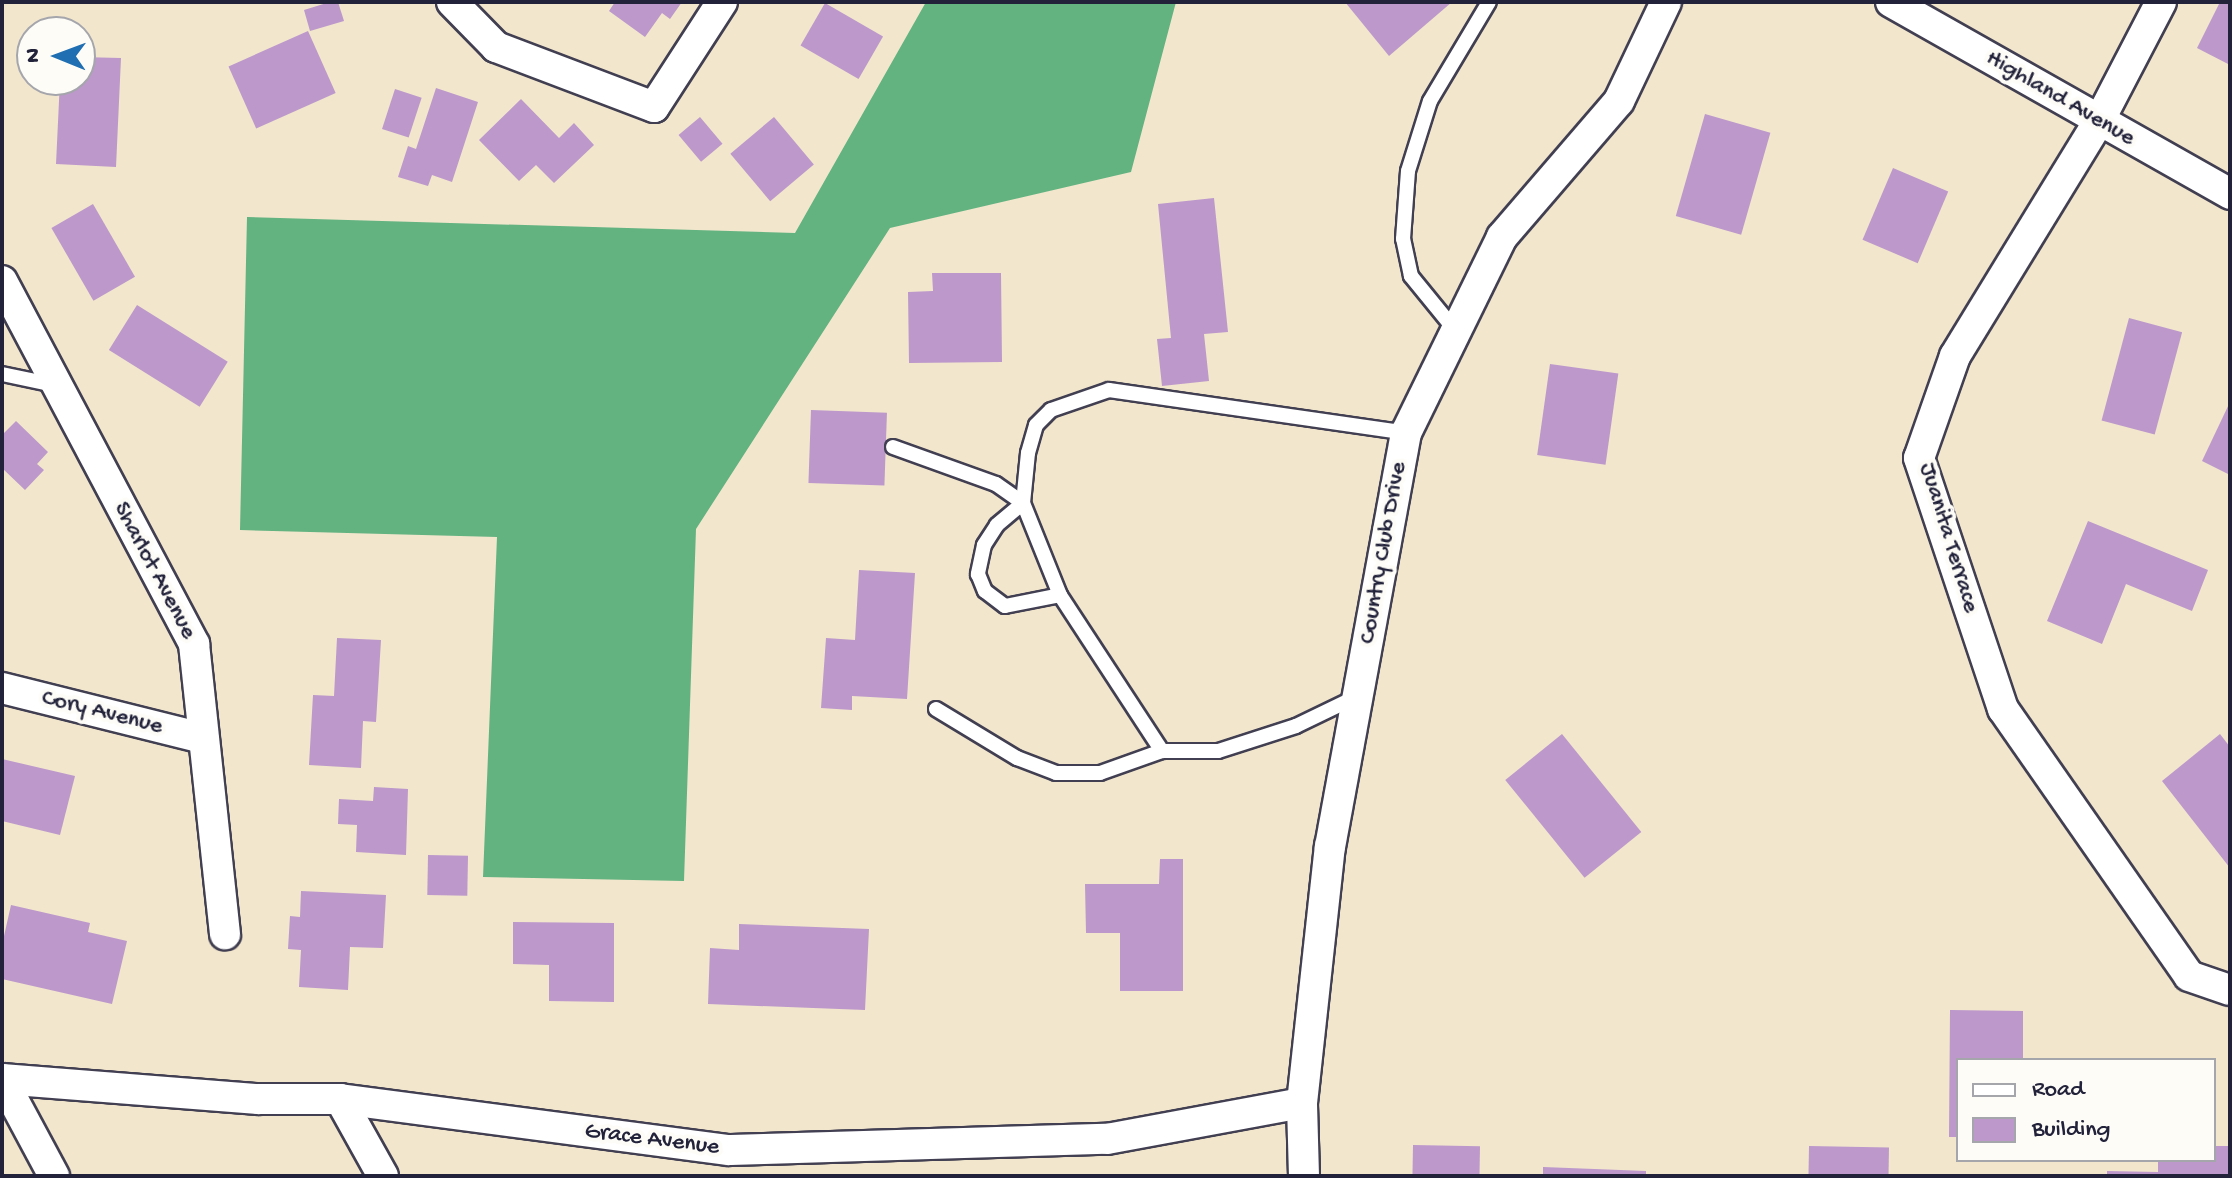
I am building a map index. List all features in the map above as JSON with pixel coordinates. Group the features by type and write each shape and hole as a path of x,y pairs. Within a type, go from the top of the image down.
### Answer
{"street":[{"path":"452,2 496,47 654,107 722,2"},
{"name":"Country Club Drive","path":"1304,1176 1302,1103 1330,847 1406,433 1502,237 1619,101 1666,2"},
{"name":"Highland Avenue","path":"1891,2 2230,194"},
{"name":"Juanita Terrace","path":"2161,2 2099,121 1955,356 1919,458 2003,709 2189,976 2230,990"},
{"name":"Sharlot Avenue","path":"2,281 54,385 194,644 225,934"},
{"name":"Cory Avenue","path":"2,688 203,738"},
{"path":"2,1079 54,1176"},
{"name":"Grace Avenue","path":"2,1079 258,1099 340,1099 729,1150 1107,1139 1302,1103"},
{"path":"340,1099 383,1176"}],"lane":[{"path":"1455,330 1411,276 1403,239 1408,171 1430,101 1489,2"},
{"path":"2,374 54,385"},
{"path":"1162,751 1060,595 1023,503 1036,425 1051,410 1109,390 1406,433"},
{"path":"893,447 996,484 1023,503"},
{"path":"1023,503 997,525 984,545 978,574 985,591 1005,606 1060,595"},
{"path":"936,709 1017,758 1056,773 1100,773 1162,751 1218,751 1296,726 1358,695"}],"green space":[{"path":"926,2 1176,2 1131,172 890,228 696,529 684,881 483,877 497,537 240,530 247,217 795,233"}],"building":[{"path":"338,2 344,21 310,31 304,10"},
{"path":"615,2 682,2 670,19 662,13 645,37 609,11"},
{"path":"1345,2 1452,2 1389,56"},
{"path":"2220,2 2230,2 2230,65 2197,48"},
{"path":"825,3 883,36 859,79 800,45"},
{"path":"308,31 336,93 256,129 229,66"},
{"path":"96,57 121,58 116,167 56,164 59,96 96,96"},
{"path":"436,88 478,102 452,182 432,175 428,186 398,177 408,146 416,149"},
{"path":"395,89 422,98 409,138 382,129"},
{"path":"521,99 559,138 574,123 594,145 554,183 536,165 519,181 479,140"},
{"path":"1705,114 1770,133 1741,235 1676,216"},
{"path":"700,117 722,144 701,162 679,135"},
{"path":"774,117 814,164 770,201 730,154"},
{"path":"1893,168 1948,191 1918,263 1863,240"},
{"path":"1214,198 1228,332 1204,334 1209,381 1162,386 1157,339 1171,338 1158,204"},
{"path":"93,204 135,277 93,301 51,228"},
{"path":"932,273 1001,273 1002,362 909,363 908,292 933,291"},
{"path":"137,305 228,362 200,407 109,350"},
{"path":"2129,318 2182,332 2155,435 2102,420"},
{"path":"1550,364 1618,374 1606,465 1537,455"},
{"path":"2230,402 2230,475 2202,461"},
{"path":"811,410 887,413 884,486 808,483"},
{"path":"16,421 48,452 37,464 44,470 25,490 2,468 2,435"},
{"path":"2088,521 2208,570 2192,611 2126,584 2102,644 2047,621"},
{"path":"859,570 915,573 907,699 852,696 852,710 821,708 826,638 855,640"},
{"path":"337,638 381,640 376,722 363,721 361,768 309,765 313,695 334,696"},
{"path":"1562,734 1641,832 1585,878 1505,780"},
{"path":"2220,734 2230,747 2230,868 2162,781"},
{"path":"2,759 75,776 60,835 2,821"},
{"path":"374,787 408,789 406,855 356,852 357,825 338,824 339,799 373,801"},
{"path":"428,855 468,856 467,896 427,895"},
{"path":"1160,859 1183,859 1183,991 1120,991 1120,933 1086,933 1085,884 1159,884"},
{"path":"301,891 386,895 383,948 350,947 348,990 299,987 301,950 288,949 290,916 300,917"},
{"path":"11,905 90,923 88,932 127,941 112,1004 2,979 2,945"},
{"path":"513,922 614,923 614,1002 549,1001 549,965 513,964"},
{"path":"739,924 869,929 865,1010 708,1004 710,948 739,950"},
{"path":"1950,1010 2023,1011 2023,1058 1956,1058 1956,1137 1949,1137"},
{"path":"1413,1145 1480,1146 1479,1176 1412,1176"},
{"path":"1809,1146 1889,1147 1888,1176 1808,1176"},
{"path":"2216,1146 2230,1146 2230,1176 2107,1176 2107,1171 2158,1172 2158,1162 2216,1162"},
{"path":"1543,1167 1646,1171 1646,1176 1543,1176"}]}
